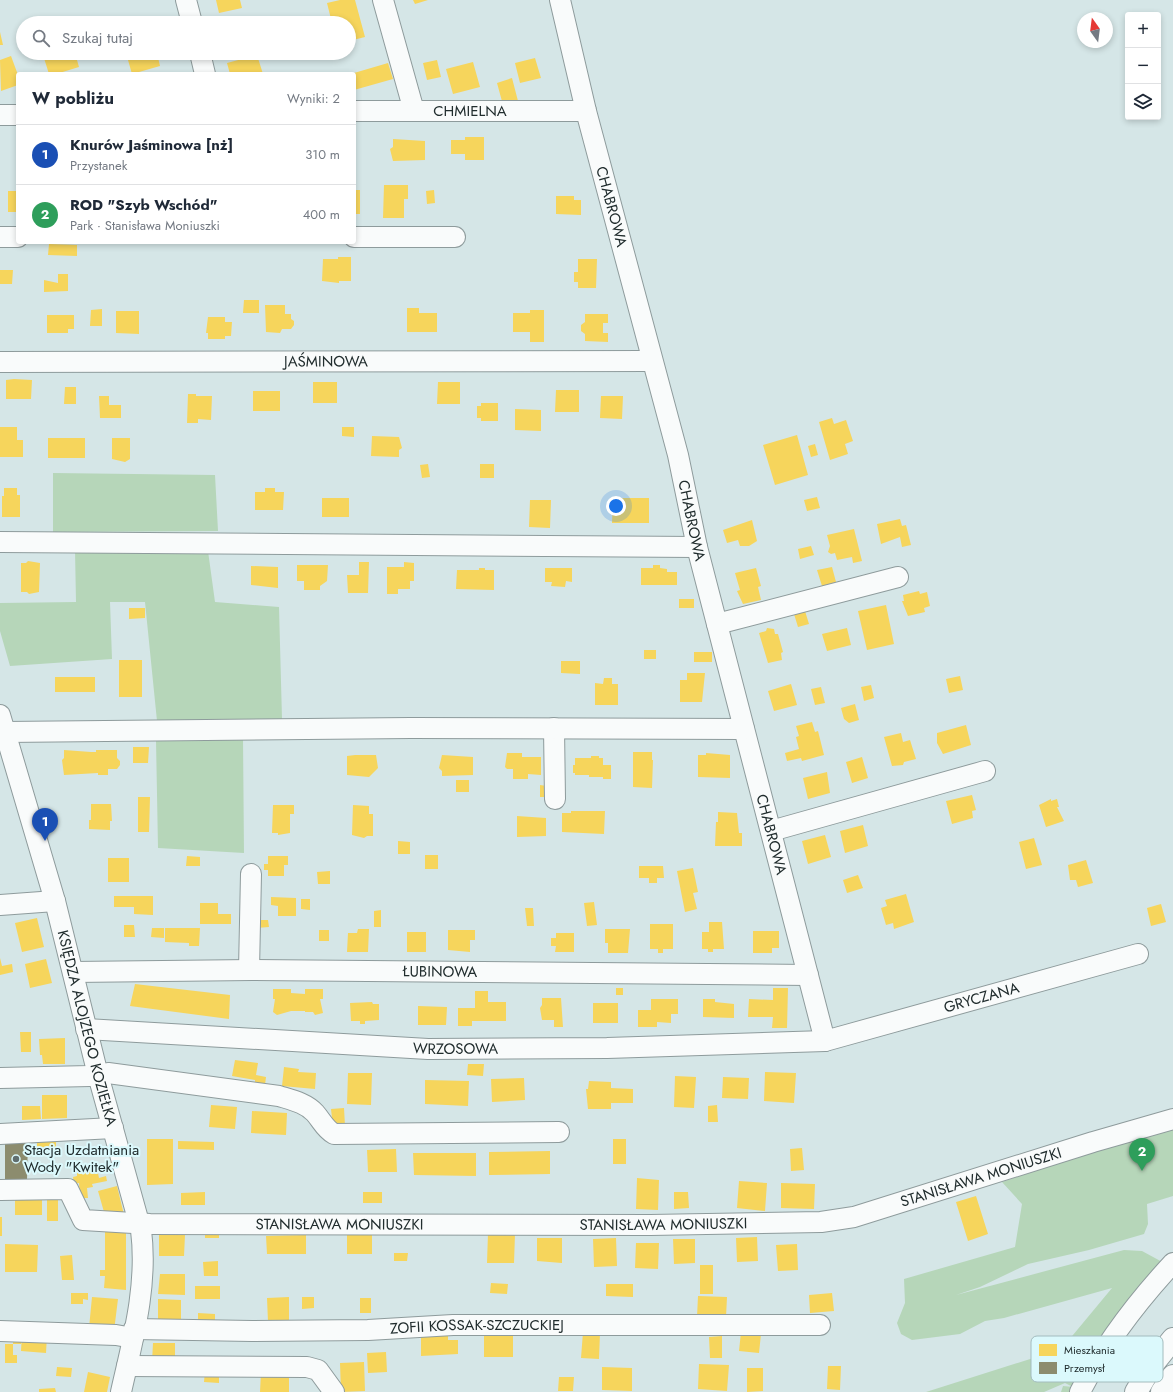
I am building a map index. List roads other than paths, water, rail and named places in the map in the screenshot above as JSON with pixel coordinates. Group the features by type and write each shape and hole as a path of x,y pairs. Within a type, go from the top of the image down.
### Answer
{"highway":[{"path":"1163,1352 1173,1340"},
{"path":"1162,1392 1173,1376"},
{"path":"1136,1392 1142,1382"}],"street":[{"path":"186,0 190,16"},
{"path":"383,0 414,111"},
{"name":"CHABROWA","path":"560,0 586,111 620,236 651,361 678,455 697,547 825,1041"},
{"path":"202,60 205,72"},
{"name":"CHMIELNA","path":"356,111 586,111"},
{"path":"0,116 16,115"},
{"path":"0,237 16,237"},
{"path":"356,237 455,237"},
{"name":"JAŚMINOWA","path":"0,362 651,361"},
{"path":"0,542 697,547"},
{"path":"717,624 898,577"},
{"path":"1,721 744,729"},
{"name":"KSIĘDZA ALOJZEGO KOZIEŁKA","path":"1,721 55,901 98,1075 140,1223 143,1247 142,1291 121,1392"},
{"path":"554,728 555,799"},
{"path":"771,830 985,771"},
{"path":"249,970 250,874"},
{"path":"0,905 55,901"},
{"name":"GRYCZANA","path":"825,1041 1138,954"},
{"name":"ŁUBINOWA","path":"73,972 249,970 808,975"},
{"name":"WRZOSOWA","path":"86,1029 428,1049 607,1048 825,1041"},
{"path":"0,1078 98,1075 108,1073 279,1096 301,1103 314,1112 327,1130 334,1134 559,1132"},
{"name":"STANISŁAWA MONIUSZKI","path":"0,1190 68,1189 83,1220 140,1223 650,1225 821,1222 854,1217 1093,1142 1173,1119"},
{"path":"0,1134 113,1128"},
{"path":"1113,1336 1140,1298 1173,1263"},
{"name":"ZOFII KOSSAK-SZCZUCKIEJ","path":"0,1331 116,1335 134,1333 368,1330 453,1325 820,1324"},
{"path":"127,1366 307,1367 318,1370 334,1392"},
{"path":"1080,1392 1085,1382"}],"place":[{"name":"Knurów Jaśminowa [nż]","path":"45,841"},
{"name":"Stacja Uzdatniania Wody \"Kwitek\"","path":"16,1159"},
{"name":"ROD \"Szyb Wschód\"","path":"1142,1171"}]}
